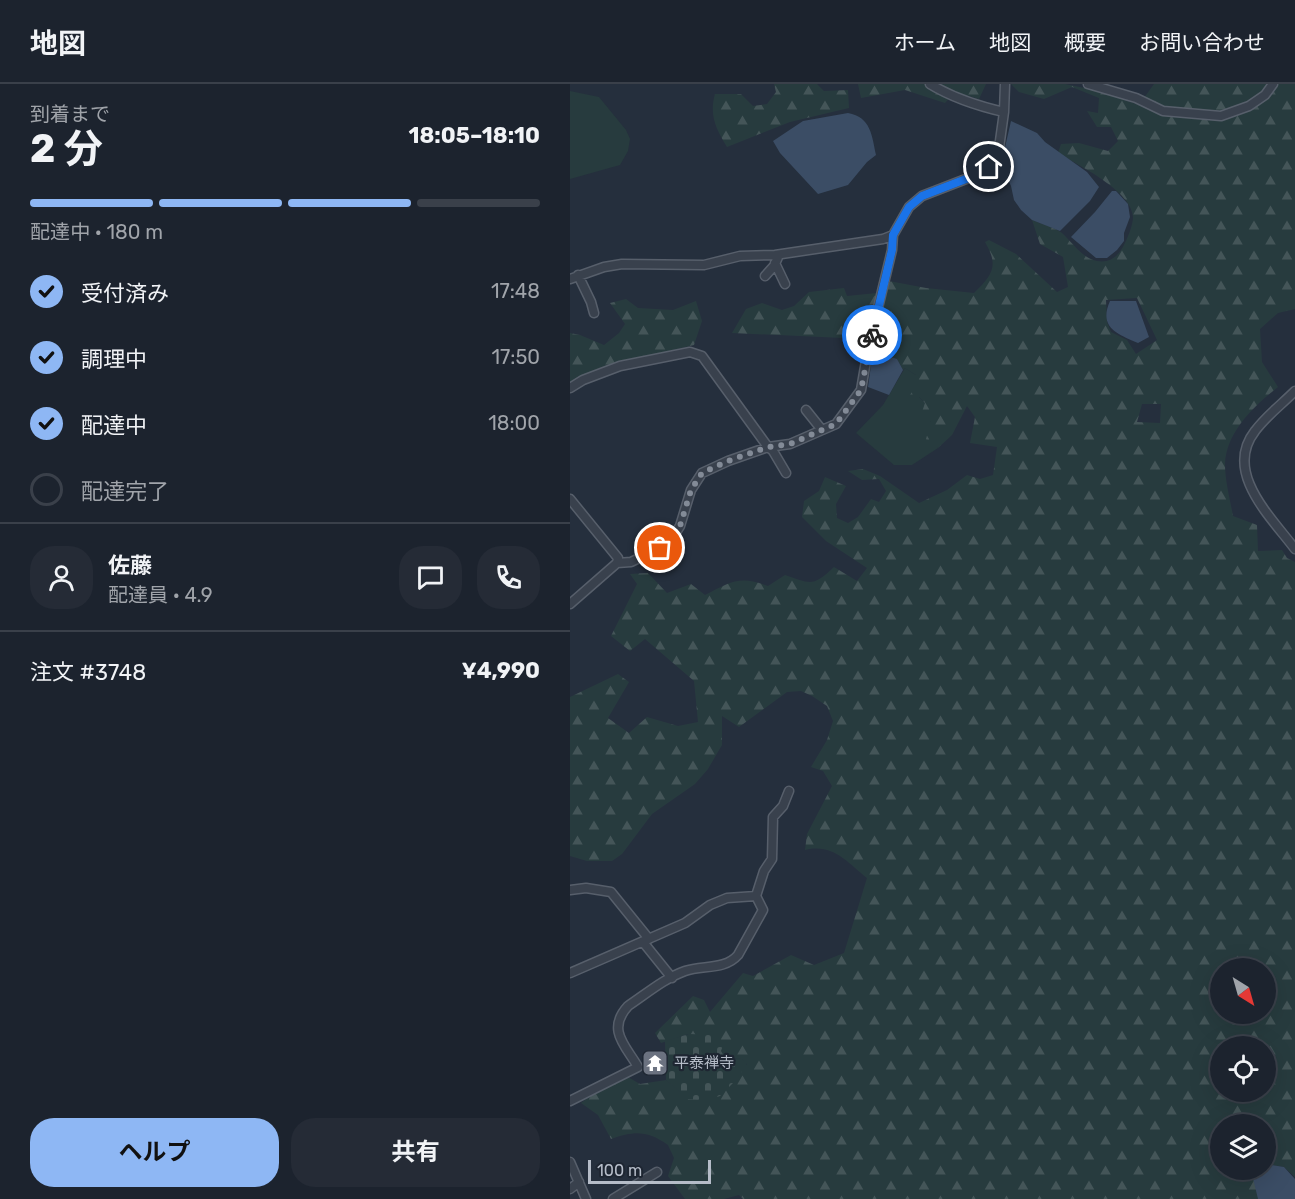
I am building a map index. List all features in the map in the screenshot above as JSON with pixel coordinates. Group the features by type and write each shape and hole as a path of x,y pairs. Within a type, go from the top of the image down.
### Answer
{"street":[{"path":"930,84 947,94 1004,112"},
{"path":"570,604 618,563 631,562 672,540 680,526 691,490 702,473 768,447 790,444 836,424 861,390 868,349 892,250 893,235 909,207 922,196 984,172 994,162 999,148 1005,84"},
{"path":"1088,84 1136,98 1163,111 1221,116 1249,106 1265,95 1273,84"},
{"path":"594,313 591,302 574,277 604,267 622,264 704,265 740,256 777,259 883,239 893,235"},
{"path":"765,276 777,259"},
{"path":"777,259 786,284"},
{"path":"570,388 583,380 620,366 690,352 702,356 773,451 786,473"},
{"path":"1295,391 1254,432 1244,459 1245,474 1250,488 1295,549"},
{"path":"806,410 822,430"},
{"path":"570,499 618,558 618,563"},
{"path":"570,1101 638,1067 620,1039 618,1029 628,1006 684,972 725,965 733,961 763,909 756,896 764,871 772,859 773,817 783,806 789,791"},
{"path":"570,890 586,888 611,892 672,978"},
{"path":"570,973 685,923 710,905 727,898 756,896"},
{"path":"570,1162 586,1199"},
{"path":"613,1199 657,1172"},
{"path":"570,1189 579,1182"}],"green space":[{"path":"774,84 817,84 824,91 848,90 849,108 790,122 727,147 713,115 715,94 741,94 753,106 767,104 776,92"},
{"path":"858,84 986,84 979,99 955,92 945,103 905,90 861,98"},
{"path":"1011,84 1065,84 1104,92 1139,105 1154,84 1295,84 1295,309 1278,313 1260,329 1262,362 1278,387 1251,411 1236,430 1230,441 1225,464 1233,516 1257,525 1258,551 1282,550 1287,558 1295,562 1295,1177 1284,1167 1276,1166 1276,1114 1210,1114 1210,1180 1254,1180 1259,1199 743,1199 739,1195 724,1199 685,1199 668,1176 674,1158 668,1145 647,1134 640,1133 611,1139 598,1115 581,1103 626,1076 640,1084 666,1080 689,1099 747,1064 742,1059 725,1058 721,1052 688,1034 661,1043 655,1033 693,996 704,1000 710,1012 743,973 753,976 791,955 814,965 844,953 867,878 839,855 824,849 805,850 807,834 832,786 823,771 811,767 827,740 833,721 827,706 801,691 787,692 739,727 722,716 722,745 708,769 695,784 652,814 622,854 612,861 587,861 570,856 570,697 618,674 629,682 608,718 629,733 647,717 678,726 698,722 694,681 645,639 630,651 611,636 637,584 630,574 648,573 667,593 691,584 705,595 742,581 768,586 785,575 806,582 816,581 834,567 857,581 867,568 826,541 802,517 804,501 819,491 825,477 846,486 836,504 837,518 848,523 858,517 871,499 879,502 886,491 879,479 862,480 848,471 863,469 880,476 919,503 947,490 967,475 980,479 993,475 997,447 970,443 975,417 967,406 952,435 938,448 934,445 930,446 926,439 931,422 922,412 925,403 919,397 913,403 908,398 916,386 916,375 905,368 903,370 897,359 873,351 889,281 974,293 990,275 992,269 992,257 985,242 989,240 1016,254 1057,292 1068,287 1063,257 1040,244 1032,220 1062,233 1082,254 1092,260 1109,260 1116,256 1123,247 1133,221 1130,207 1124,198 1103,180 1058,153 1061,144 1079,143 1108,151 1118,141 1111,127 1097,127 1087,111 1098,113 1099,98 1072,87 1044,99 1019,92","holes":["1137,298 1157,340 1136,354 1127,340 1111,332 1107,322 1106,300","1142,404 1161,404 1160,423 1137,422"]},
{"path":"570,91 599,97 626,130 630,139 628,151 620,165 570,179"},
{"path":"844,288 847,296 877,293 865,339 732,333 746,309 762,303 782,310 794,306 809,292"},
{"path":"626,299 638,308 673,310 696,301 702,321 694,345 620,363 570,385 570,333 604,345 619,333 625,324 610,303"},
{"path":"905,368 916,375 919,397 925,403 938,448 912,465 894,465 856,433 883,405"},
{"path":"689,1034 715,1035 724,1042 721,1051 725,1058 742,1059 747,1063 737,1079 720,1096 708,1100 688,1099 666,1080 665,1041"}],"water":[{"path":"848,113 856,115 866,123 876,155 867,162 848,185 818,194 780,153 773,141 803,121"},
{"path":"1011,121 1037,133 1045,142 1087,172 1099,187 1090,201 1060,231 1032,220 1014,200 1011,186 1001,165"},
{"path":"1112,191 1116,191 1128,204 1130,217 1124,233 1124,241 1117,250 1107,258 1096,258 1071,237"},
{"path":"1110,301 1136,301 1149,337 1138,343 1112,329 1106,318"},
{"path":"873,351 897,359 903,370 889,395 868,387"},
{"path":"1276,1166 1284,1167 1295,1179 1295,1199 1258,1199 1253,1180 1276,1180"}],"way so far":[{"path":"660,548 672,540 680,526 691,490 702,473 768,447 790,444 836,424 861,390 872,335"}],"place":[{"name":"平泰禅寺","path":"655,1063"}],"route":[{"path":"872,335 892,250 893,235 909,207 922,196 984,172 989,167"}]}
